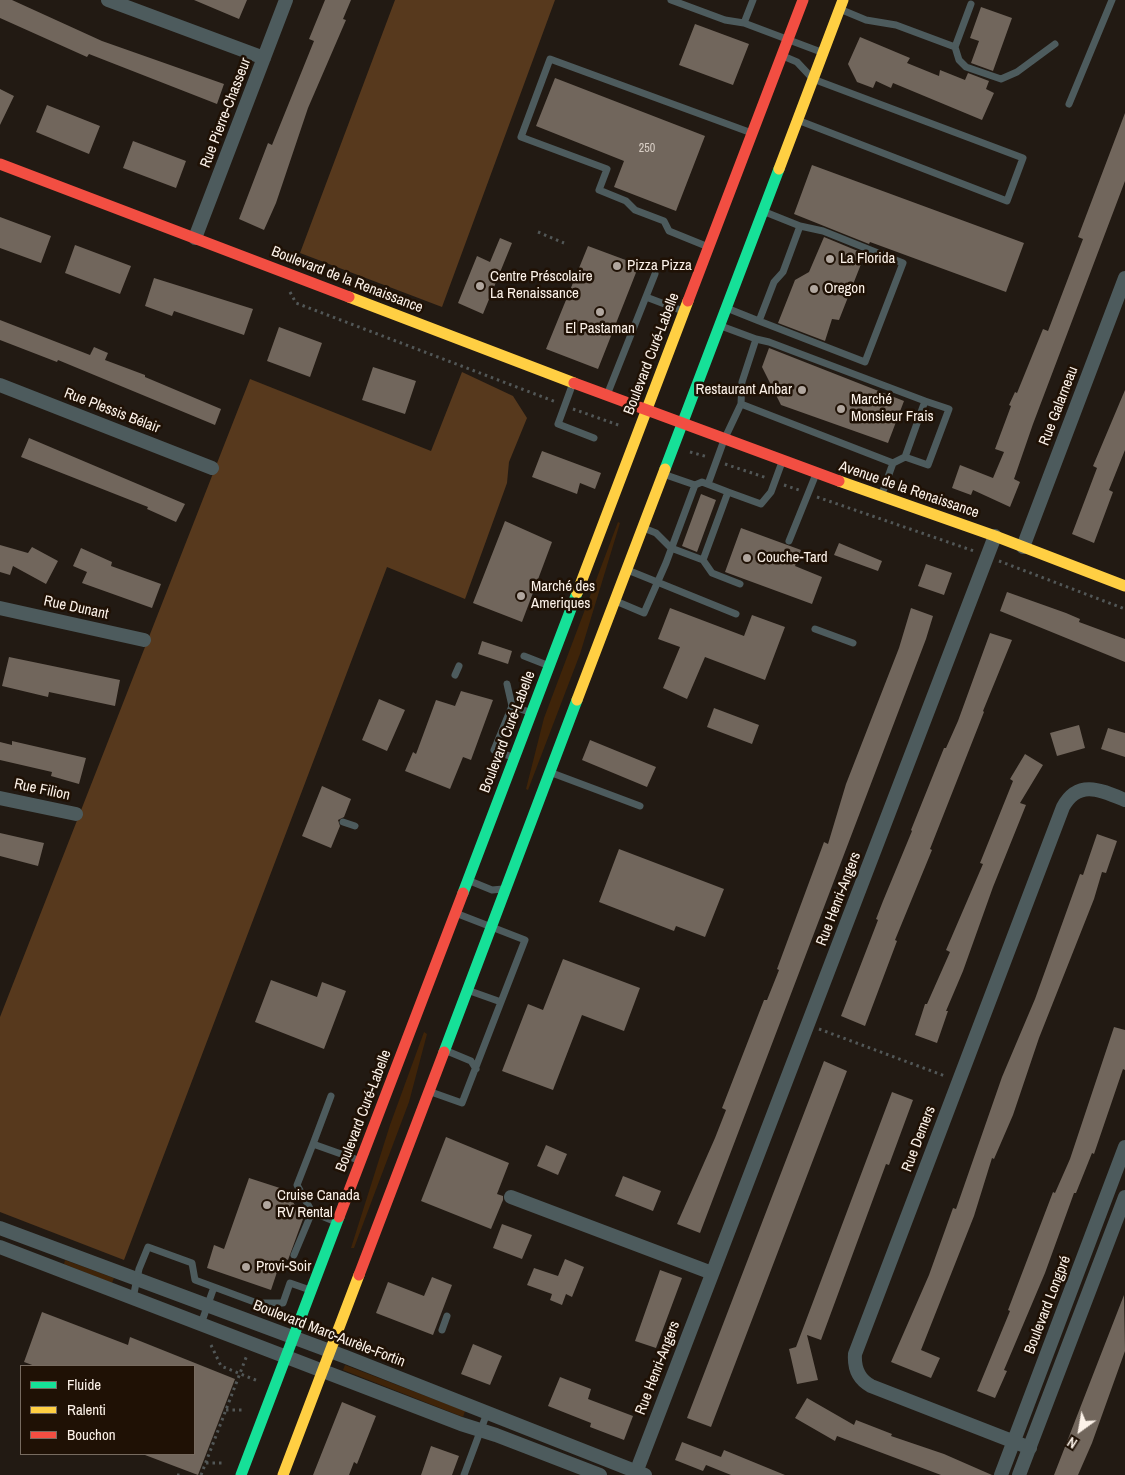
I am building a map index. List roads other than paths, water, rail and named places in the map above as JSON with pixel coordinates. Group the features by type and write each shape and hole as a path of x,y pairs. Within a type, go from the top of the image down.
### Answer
{"main road":[{"name":"Boulevard Curé-Labelle","path":"241,1475 803,0"},
{"path":"283,1475 842,5"},
{"name":"Boulevard de la Renaissance","path":"0,164 682,424"},
{"name":"Avenue de la Renaissance","path":"682,424 995,536 1125,586"}],"street":[{"path":"108,0 264,58"},
{"name":"Rue Pierre-Chasseur","path":"195,238 286,0"},
{"name":"Rue Galarneau","path":"1023,547 1125,278"},
{"name":"Rue Plessis Bélair","path":"0,385 212,468"},
{"name":"Rue Henri-Angers","path":"639,1474 712,1273 995,536"},
{"name":"Rue Dunant","path":"0,608 144,640"},
{"name":"Rue Demers","path":"1030,1448 866,1383 856,1370 855,1354 1063,807 1069,797 1083,789 1099,791 1125,800"},
{"name":"Rue Filion","path":"0,798 76,814"},
{"name":"Boulevard Longpré","path":"1001,1475 1125,1147"},
{"path":"511,1197 712,1273"},
{"path":"1019,1475 1125,1197"},
{"name":"Boulevard Marc-Aurèle-Fortin","path":"0,1228 330,1351 639,1474"},
{"path":"0,1246 322,1371 600,1475"}],"lane":[{"path":"671,0 725,20 744,23 823,52"},
{"path":"744,23 753,0"},
{"path":"1069,104 1112,0"},
{"path":"971,4 955,47 959,60 966,67 1001,79 1018,72 1055,44"},
{"path":"842,5 866,20 896,25 955,47"},
{"path":"782,56 796,62 813,78 1023,158 1007,201 798,120"},
{"path":"708,246 670,231 664,221 635,210 626,200 599,190 607,169 521,137 550,58 752,133"},
{"path":"726,308 865,362 903,263 823,231 800,226 763,211"},
{"path":"759,321 774,282 783,272 800,226"},
{"path":"607,396 655,274"},
{"path":"646,297 684,311"},
{"path":"720,325 949,410 928,465 904,457 893,462 741,404"},
{"path":"708,484 724,440 741,404 742,382 756,339"},
{"path":"573,383 558,424 594,438"},
{"path":"904,457 925,401"},
{"path":"663,474 695,485 702,482 761,504 771,492 783,461"},
{"path":"881,496 893,462"},
{"path":"789,541 816,473"},
{"path":"615,601 644,612 695,485"},
{"path":"702,560 728,492"},
{"path":"643,528 656,533 671,548 702,560 712,573 740,584"},
{"path":"627,570 736,614"},
{"path":"815,629 853,643"},
{"path":"524,656 549,666"},
{"path":"455,675 458,666"},
{"path":"507,684 512,706 494,750 514,758"},
{"path":"512,706 531,713"},
{"path":"550,772 640,806"},
{"path":"343,822 355,826"},
{"path":"467,880 492,890 506,889"},
{"path":"428,1091 462,1103 525,940 455,913"},
{"path":"467,990 501,1002"},
{"path":"444,1050 471,1061 476,1069"},
{"path":"330,1096 298,1185 312,1212 337,1222"},
{"path":"313,1144 361,1161"},
{"path":"294,1255 312,1212"},
{"path":"134,1298 137,1279 148,1246 192,1263 195,1280 257,1303 283,1303 290,1283 311,1291"},
{"path":"201,1324 214,1287"},
{"path":"442,1330 446,1316"},
{"path":"464,1475 487,1413"}],"place":[{"name":"La Florida","path":"830,259"},
{"name":"Pizza Pizza","path":"617,266"},
{"name":"Centre Préscolaire La Renaissance","path":"480,286"},
{"name":"Oregon","path":"814,289"},
{"name":"El Pastaman","path":"600,312"},
{"name":"Restaurant Anbar","path":"802,390"},
{"name":"Marché Monsieur Frais","path":"841,409"},
{"name":"Couche-Tard","path":"747,558"},
{"name":"Marché des Ameriques","path":"521,596"},
{"name":"Cruise Canada RV Rental","path":"267,1205"},
{"name":"Provi-Soir","path":"246,1267"}]}
